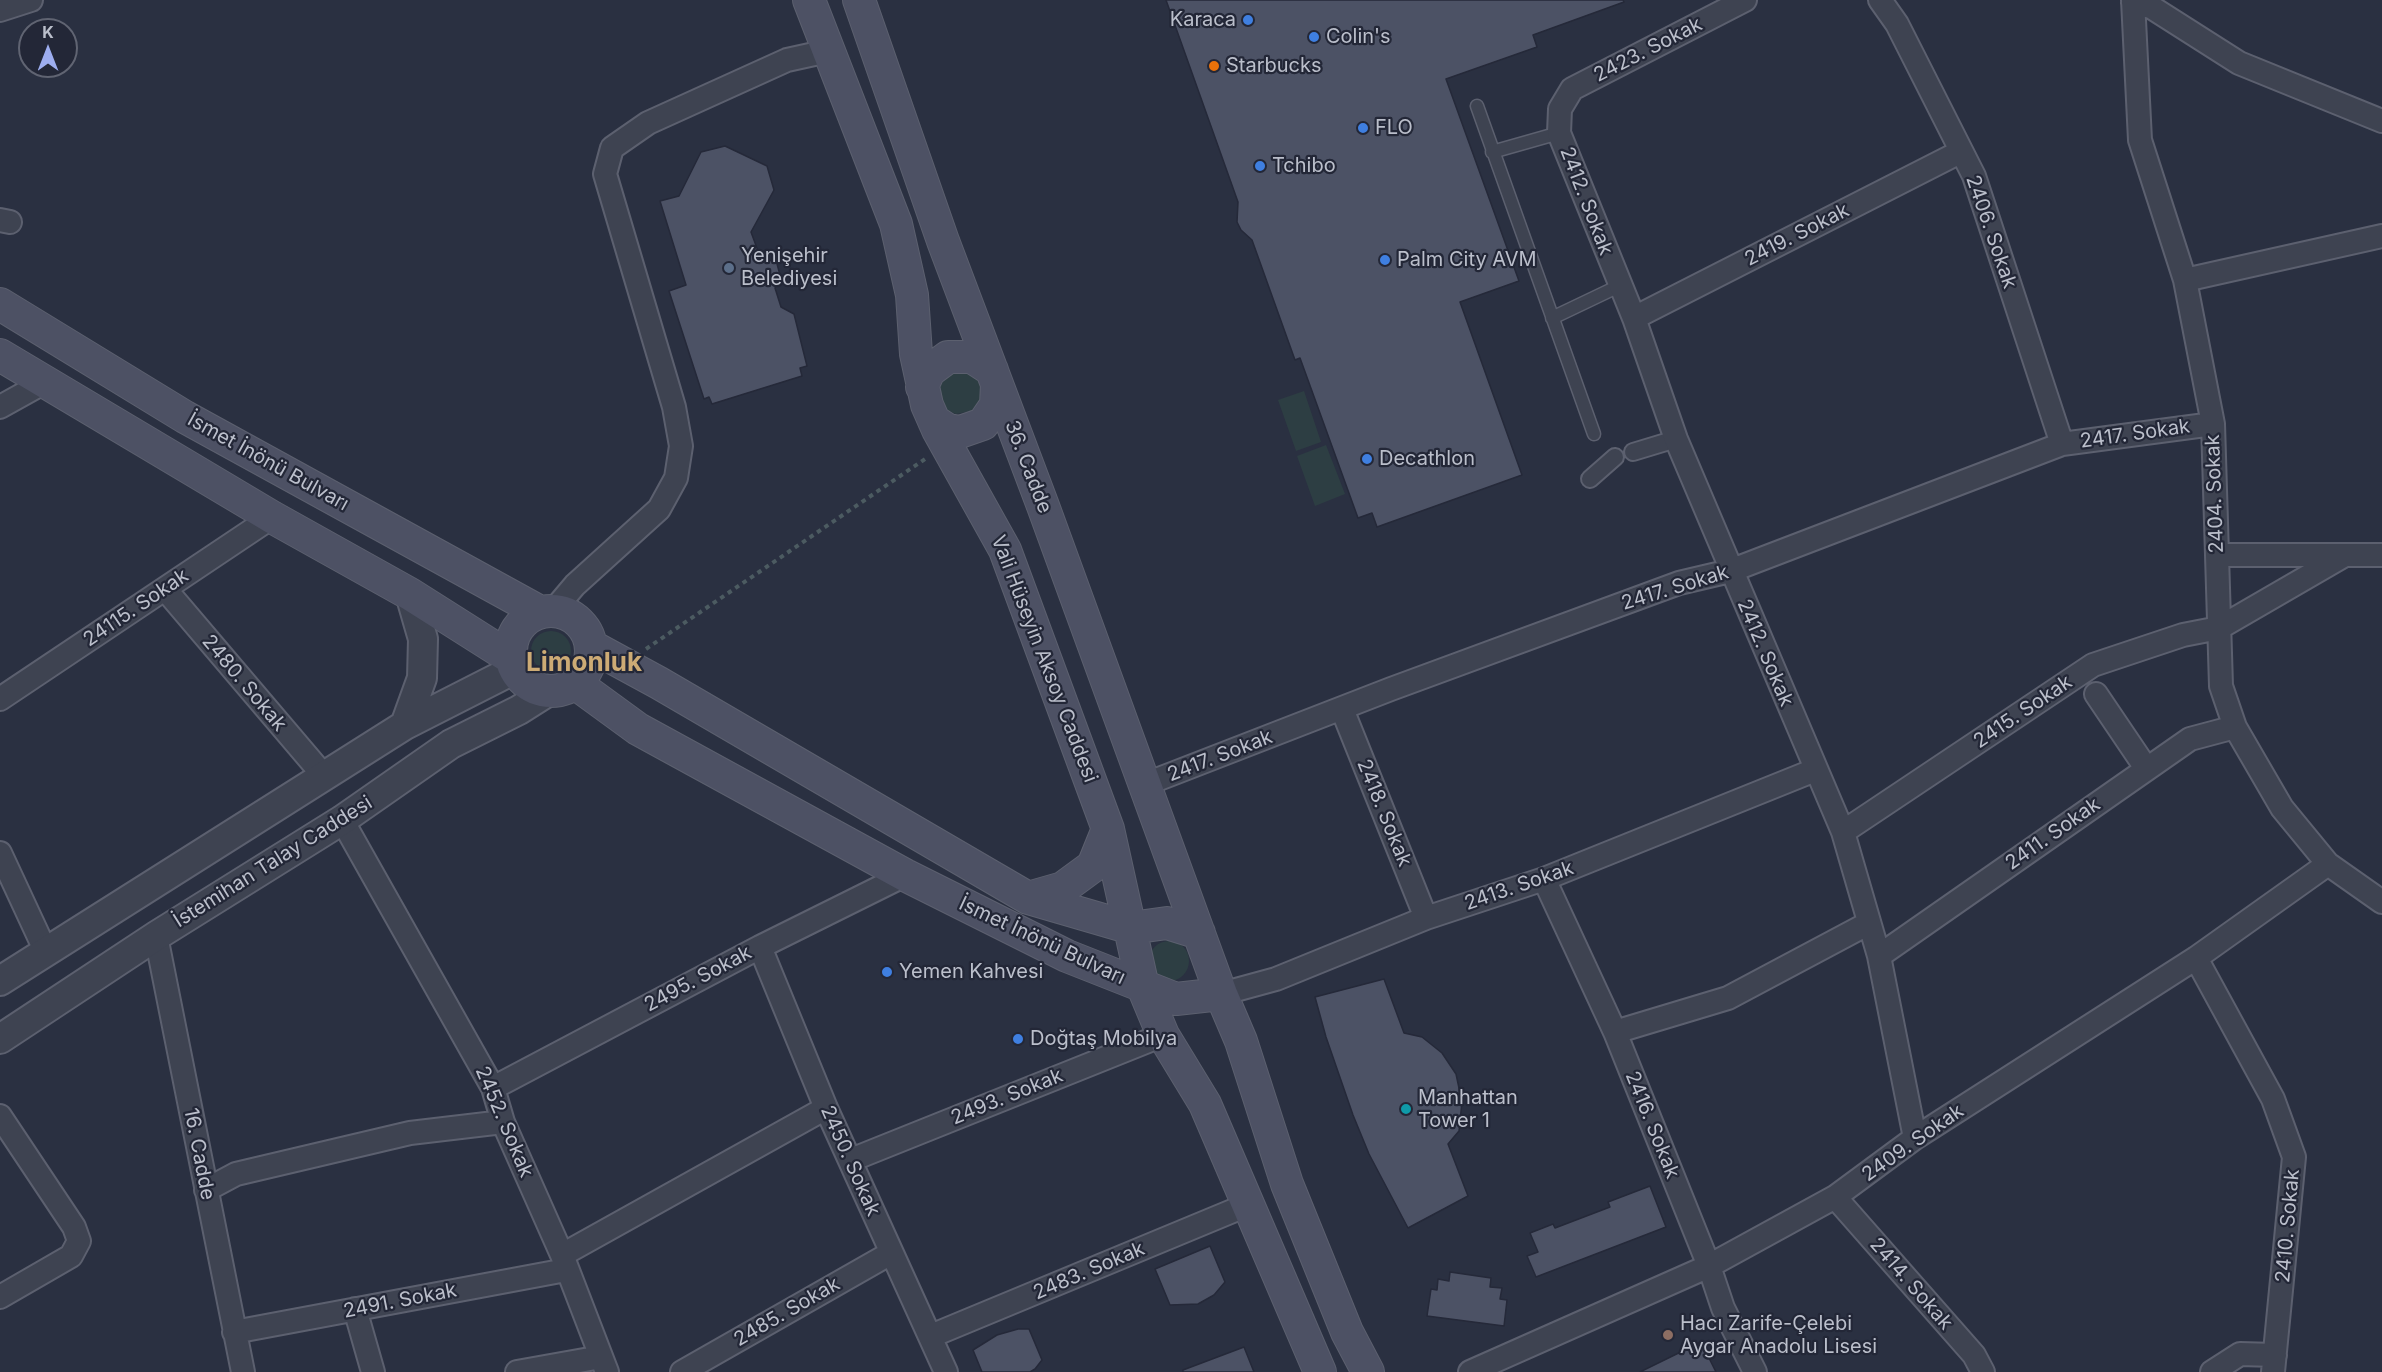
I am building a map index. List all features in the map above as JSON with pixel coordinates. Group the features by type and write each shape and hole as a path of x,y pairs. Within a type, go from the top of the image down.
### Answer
{"main road":[{"name":"Vali Hüseyin Aksoy Caddesi","path":"809,0 896,224 912,295 916,354 922,387 934,421 1005,550 1108,829 1143,987"},
{"name":"36. Cadde","path":"859,0 939,230 1146,784 1199,933"},
{"name":"İsmet İnönü Bulvarı","path":"0,304 185,417 546,612"},
{"path":"0,355 272,517 410,594 513,664 523,680 535,688 562,687 587,666 591,646 587,633 567,614 546,612 520,625 511,647 513,664"},
{"path":"922,387 929,371 948,357 972,357 994,377 996,405 982,424 960,432 948,430 934,421"},
{"name":"İsmet İnönü Bulvarı","path":"591,646 1028,898 1131,928"},
{"name":"İsmet İnönü Bulvarı","path":"562,687 905,874 1067,956 1143,987 1163,1035 1205,1104 1320,1372"},
{"path":"1028,898 1063,888 1093,866 1108,829"},
{"path":"1131,928 1167,922 1199,933 1241,1041 1287,1184 1347,1332 1368,1372"},
{"path":"1143,987 1176,999 1221,994"}],"street":[{"path":"0,10 31,0"},
{"name":"2423. Sokak","path":"1560,109 1572,89 1745,0"},
{"name":"2406. Sokak","path":"1880,0 1897,24 1974,176 2062,444"},
{"path":"2133,2 2151,7 2240,63 2382,121"},
{"name":"2404. Sokak","path":"2133,2 2140,140 2185,280 2213,424 2221,686 2235,727 2282,808 2328,864 2382,902"},
{"path":"546,612 659,509 675,478 681,446 674,407 605,174 612,148 658,118 787,60 828,51"},
{"name":"2412. Sokak","path":"1560,109 1559,133 1619,286 1634,318 1676,439 1730,571 1843,832 1879,956 1915,1138"},
{"name":"2419. Sokak","path":"1634,318 1960,152"},
{"path":"2185,280 2382,237"},
{"path":"0,407 45,382"},
{"name":"2417. Sokak","path":"1146,784 1342,708 1679,583 1730,571 2062,444 2213,424"},
{"path":"1633,452 1676,439"},
{"path":"1590,478 1615,457"},
{"name":"24115. Sokak","path":"0,699 272,517"},
{"path":"2217,555 2382,555"},
{"name":"2415. Sokak","path":"1843,832 2093,665 2183,635 2219,628 2345,555"},
{"name":"2480. Sokak","path":"165,590 324,776"},
{"path":"405,725 422,678 423,639 410,594"},
{"path":"0,981 405,725 513,664"},
{"name":"İstemihan Talay Caddesi","path":"0,1039 156,936 342,820 451,744 562,687"},
{"path":"2096,694 2146,768"},
{"name":"2418. Sokak","path":"1342,708 1426,918"},
{"name":"2411. Sokak","path":"1879,956 2190,739 2235,727"},
{"name":"2413. Sokak","path":"1221,994 1276,979 1426,918 1544,879 1815,770"},
{"name":"2452. Sokak","path":"342,820 493,1088 503,1122 564,1262 604,1365"},
{"path":"0,853 46,952"},
{"name":"2409. Sokak","path":"1470,1372 1709,1266 1835,1197 1915,1138 2196,958 2328,864"},
{"name":"2495. Sokak","path":"493,1088 760,946 905,874"},
{"name":"2416. Sokak","path":"1544,879 1615,1032 1709,1266 1723,1308 1755,1372"},
{"path":"1615,1032 1728,998 1869,923"},
{"name":"16. Cadde","path":"156,936 234,1332 235,1368"},
{"name":"2450. Sokak","path":"760,946 826,1108 946,1372"},
{"name":"2410. Sokak","path":"2196,958 2273,1099 2294,1156 2274,1363"},
{"name":"2493. Sokak","path":"851,1160 1163,1035"},
{"name":"2491. Sokak","path":"234,1332 355,1309 564,1262 826,1108"},
{"path":"0,1116 74,1227 79,1241 71,1256 0,1297"},
{"path":"206,1190 236,1174 410,1133 503,1122"},
{"name":"2414. Sokak","path":"1835,1197 1974,1355 1983,1372"},
{"name":"2483. Sokak","path":"931,1336 1247,1205"},
{"name":"2485. Sokak","path":"682,1372 891,1253"},
{"path":"355,1309 373,1372"},
{"path":"2212,1372 2240,1354 2274,1363"},
{"path":"517,1372 604,1365"}],"lane":[{"path":"1477,106 1594,434"},
{"path":"1492,152 1559,133"},
{"path":"1552,318 1619,286"}],"path":[{"path":"625,664 926,459"}],"shaded area":[{"path":"958,367 978,377 981,384 981,399 971,411 956,414 942,408 935,386"},
{"path":"1304,391 1321,442 1296,451 1278,400"},
{"path":"1326,445 1345,494 1315,506 1297,456"},
{"path":"551,631 565,637 571,651 565,665 551,671 537,665 531,651 537,637"},
{"path":"1169,941 1183,947 1189,961 1183,975 1169,981 1155,975 1149,961 1155,947"}],"building":[{"name":"Palm City AVM","path":"1166,0 1623,0 1624,2 1533,35 1537,47 1446,79 1519,281 1460,302 1522,475 1377,527 1372,513 1358,518 1300,358 1295,360 1252,240 1241,230 1237,222 1238,202"},
{"name":"Yenişehir Belediyesi","path":"725,146 767,166 774,190 751,232 758,251 763,251 765,261 776,260 780,275 775,288 781,307 794,314 807,366 800,368 802,376 712,404 709,397 704,399 669,291 686,285 660,201 679,196 701,152"},
{"name":"Manhattan Tower 1","path":"1384,979 1404,1033 1422,1037 1442,1053 1456,1074 1462,1102 1459,1131 1448,1144 1468,1196 1408,1228 1369,1154 1353,1115 1315,997"},
{"path":"1650,1186 1666,1227 1536,1277 1527,1256 1538,1252 1530,1233 1553,1224 1555,1228 1610,1207 1608,1202"},
{"path":"1210,1246 1225,1282 1214,1295 1198,1304 1170,1305 1155,1269"},
{"path":"1450,1272 1491,1278 1490,1287 1502,1288 1500,1299 1507,1300 1504,1326 1427,1316 1431,1289 1437,1290 1438,1279 1449,1281"},
{"path":"1018,1329 1029,1329 1042,1360 1035,1369 1030,1372 982,1372 973,1350 997,1335"},
{"path":"1701,1342 1716,1372 1640,1372"},
{"path":"1244,1347 1254,1372 1183,1372 1183,1370"}],"place":[{"name":"Karaca","path":"1248,20"},
{"name":"Colin's","path":"1314,37"},
{"name":"Starbucks","path":"1214,66"},
{"name":"FLO","path":"1363,128"},
{"name":"Tchibo","path":"1260,166"},
{"name":"Palm City AVM","path":"1385,260"},
{"name":"Yenişehir Belediyesi","path":"729,268"},
{"name":"Decathlon","path":"1367,459"},
{"name":"Yemen Kahvesi","path":"887,972"},
{"name":"Doğtaş Mobilya","path":"1018,1039"},
{"name":"Manhattan Tower 1","path":"1406,1109"},
{"name":"Hacı Zarife-Çelebi Aygar Anadolu Lisesi","path":"1668,1335"}],"district":[{"name":"Limonluk","path":"584,663"}]}
